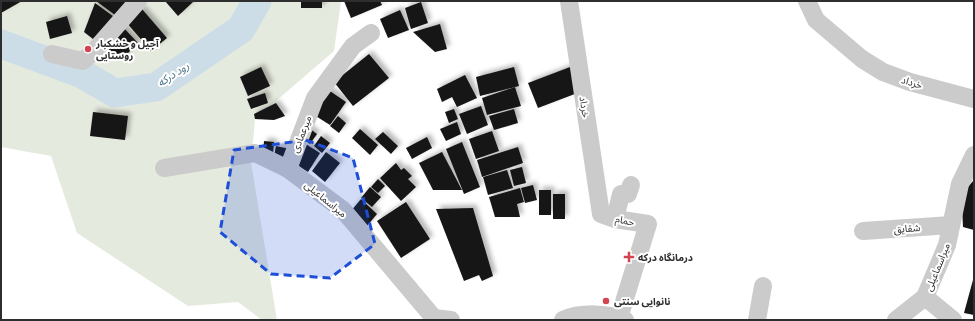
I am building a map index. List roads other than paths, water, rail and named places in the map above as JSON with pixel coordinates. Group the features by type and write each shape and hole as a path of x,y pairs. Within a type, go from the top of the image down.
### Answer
{"street":[{"path":"52,54 83,61 96,49 138,1"},
{"name":"خرداد","path":"569,1 608,216"},
{"name":"خرداد","path":"807,1 816,20 862,59 883,72 910,82 974,98"},
{"name":"میرعمادی","path":"288,169 315,98 353,46 371,33"},
{"name":"میراسماعیلی","path":"164,168 255,153 288,169 343,210 434,318 452,320"},
{"name":"میراسماعیلی","path":"896,320 925,297 947,245 960,184 974,155"},
{"path":"608,216 620,194 628,194 630,185"},
{"name":"حمام","path":"608,216 648,224 622,319"},
{"name":"شقایق","path":"863,231 951,225"},
{"path":"757,320 764,286"},
{"path":"925,297 953,320"},
{"path":"563,320 572,315 622,319"}],"waterway":[{"name":"رود درکه","path":"1,44 82,74 115,93 156,87 241,29 257,1"}],"place":[{"name":"آجیل و خشکبار روستایی","path":"88,49"},
{"name":"درمانگاه درکه","path":"629,257"},
{"name":"نانوایی سنتی","path":"606,301"}]}
